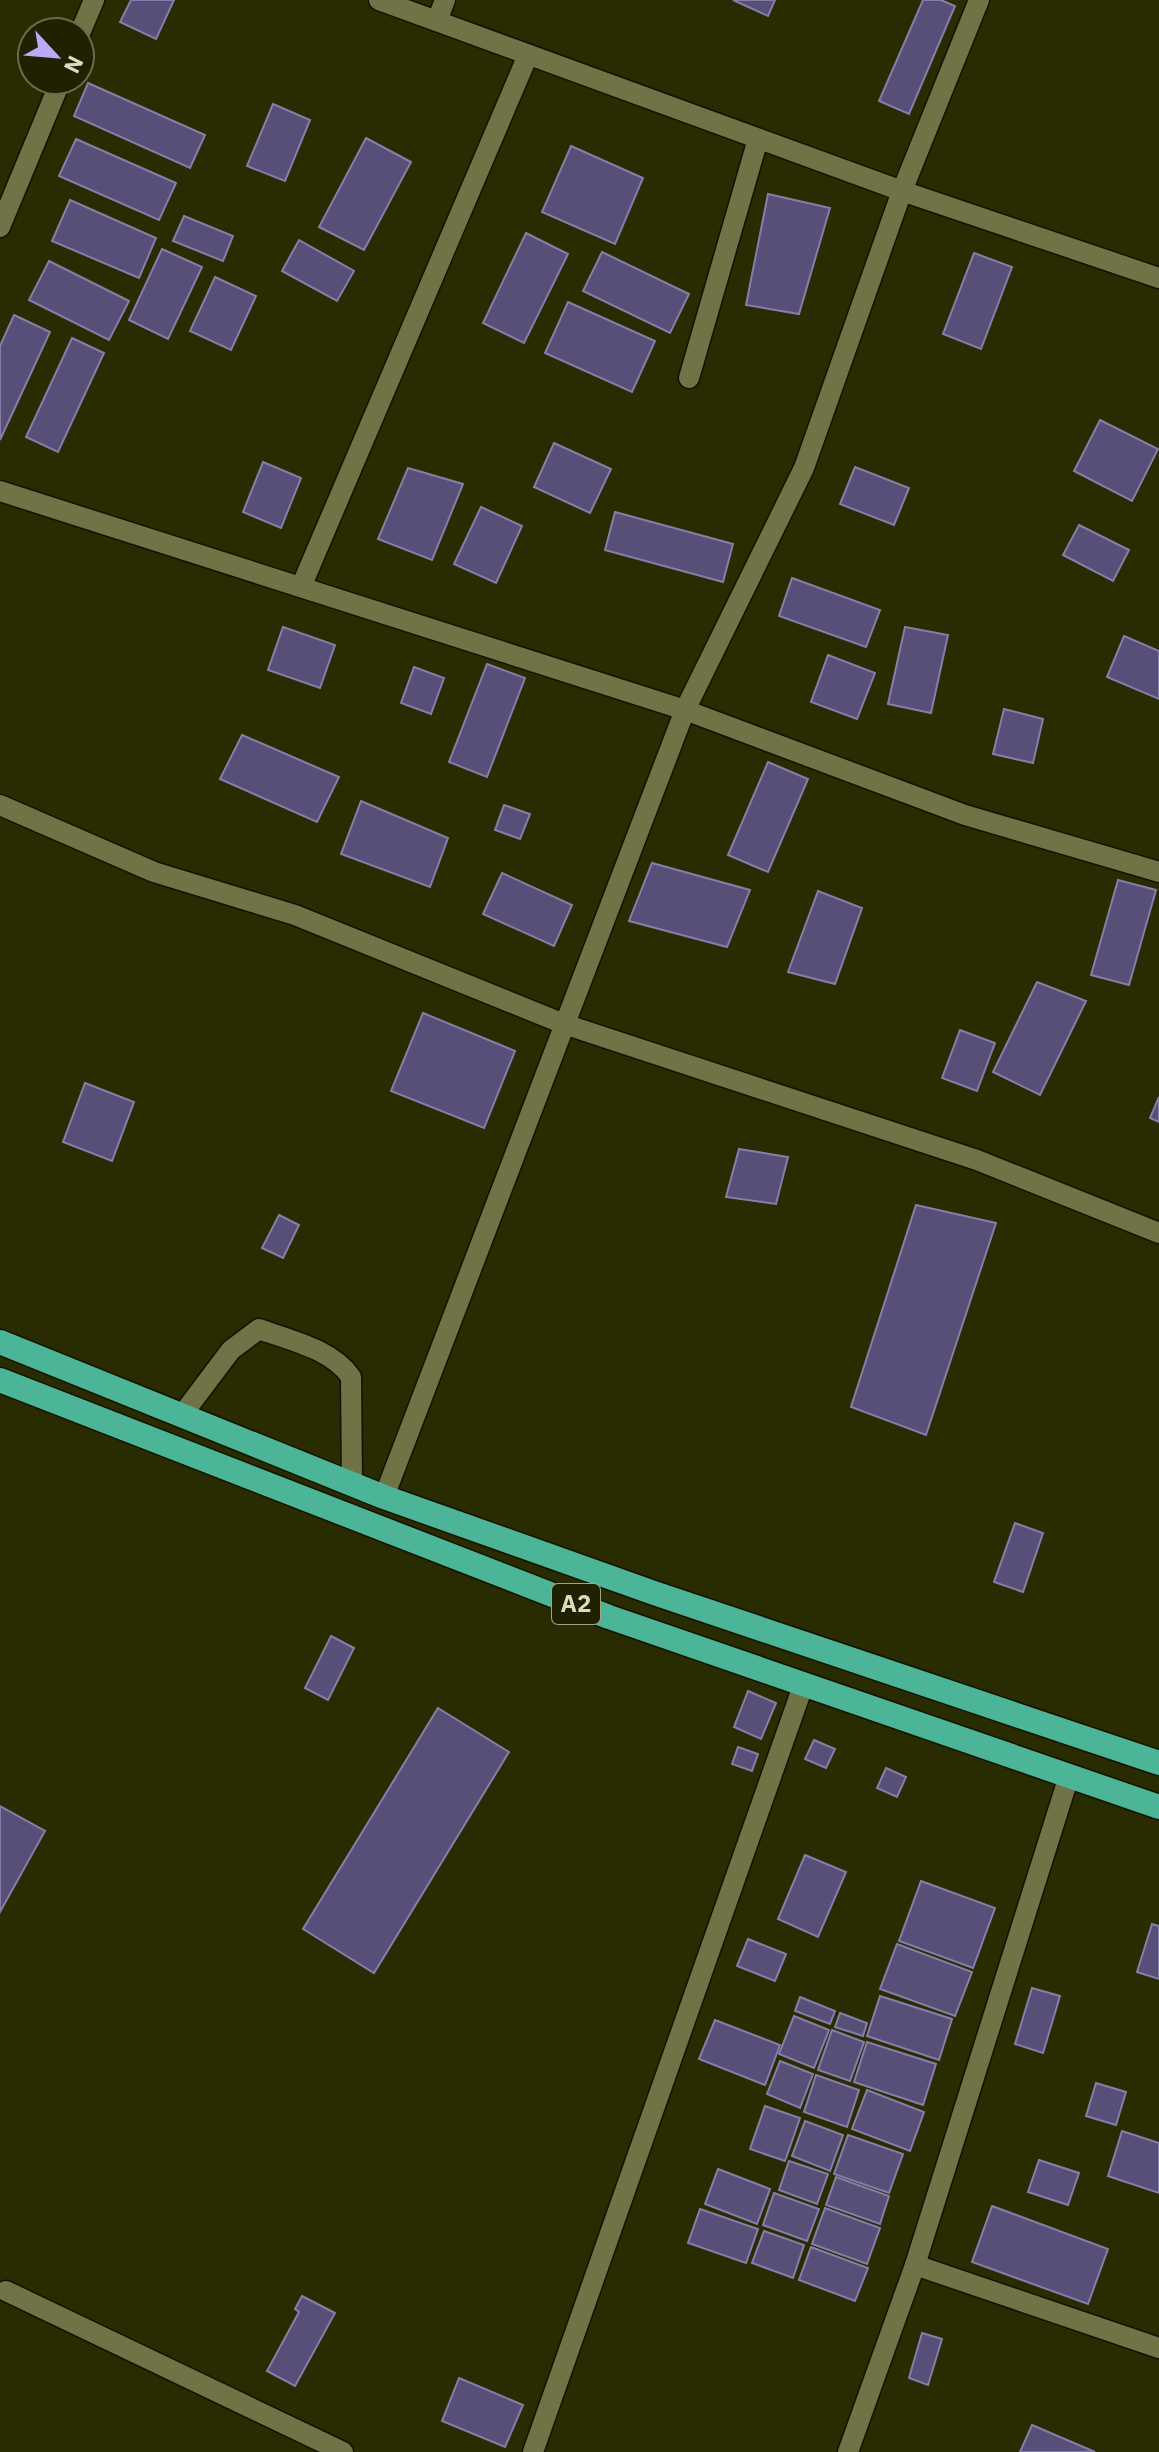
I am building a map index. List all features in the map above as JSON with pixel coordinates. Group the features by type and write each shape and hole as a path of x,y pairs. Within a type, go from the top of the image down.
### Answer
{"highway":[{"name":"A2","path":"0,1342 384,1497 654,1593 1159,1763"},
{"name":"A2","path":"0,1380 609,1617 1159,1807"}],"street":[{"path":"379,0 902,191 1159,278"},
{"path":"437,21 445,0"},
{"path":"384,1497 685,710 804,468 902,191 979,0"},
{"path":"301,587 528,55"},
{"path":"0,227 54,96"},
{"path":"689,378 758,139"},
{"path":"0,491 685,710 965,815 1159,872"},
{"path":"0,805 154,872 295,915 564,1024 977,1160 1159,1233"},
{"path":"182,1415 231,1350 259,1329 304,1346 342,1364 351,1377 352,1484"},
{"path":"533,2452 803,1686"},
{"path":"848,2452 915,2265 1069,1776"},
{"path":"915,2265 1159,2348"},
{"path":"6,2291 343,2452"}],"building":[{"path":"131,0 174,0 156,39 120,22"},
{"path":"733,0 775,0 768,16"},
{"path":"923,0 941,0 955,6 909,114 879,101"},
{"path":"96,87 205,135 190,168 74,116 82,96 96,96"},
{"path":"273,104 310,120 285,181 247,166"},
{"path":"366,138 411,162 364,250 319,227"},
{"path":"76,139 176,183 159,220 59,176"},
{"path":"571,146 643,178 615,244 542,212"},
{"path":"768,194 830,208 799,314 746,305"},
{"path":"70,200 156,238 139,278 52,241"},
{"path":"184,216 233,236 223,261 173,241"},
{"path":"526,233 568,254 524,343 483,323"},
{"path":"299,240 354,271 337,301 282,271"},
{"path":"162,249 202,267 168,339 129,320"},
{"path":"602,252 689,294 670,333 583,291"},
{"path":"974,253 1012,267 981,349 943,334"},
{"path":"49,261 129,301 109,340 29,300"},
{"path":"215,277 256,296 231,350 190,331"},
{"path":"568,302 655,341 632,392 545,353"},
{"path":"14,315 50,332 0,440 0,346"},
{"path":"72,338 104,353 58,452 26,437"},
{"path":"1100,420 1158,449 1132,501 1074,471"},
{"path":"554,443 611,469 590,513 534,487"},
{"path":"263,462 301,478 281,528 243,512"},
{"path":"855,467 909,488 894,525 840,504"},
{"path":"408,468 463,484 432,560 378,539"},
{"path":"481,507 522,526 496,583 454,564"},
{"path":"615,512 733,544 723,582 605,550"},
{"path":"1079,525 1129,550 1113,581 1063,555"},
{"path":"792,578 880,610 866,647 779,616"},
{"path":"283,627 335,645 320,688 268,670"},
{"path":"905,627 948,635 931,713 888,704"},
{"path":"1124,636 1159,651 1159,699 1107,677"},
{"path":"828,655 875,673 857,719 811,702"},
{"path":"487,664 525,678 487,777 449,762"},
{"path":"414,667 444,678 431,714 401,703"},
{"path":"1004,709 1043,719 1033,763 993,754"},
{"path":"242,735 339,777 317,822 220,779"},
{"path":"768,762 808,779 768,872 728,855"},
{"path":"361,801 448,838 430,887 341,854"},
{"path":"504,805 530,814 520,839 495,830"},
{"path":"652,863 750,890 727,947 629,921"},
{"path":"502,873 572,905 554,946 483,914"},
{"path":"1118,880 1156,890 1129,985 1091,975"},
{"path":"818,891 862,908 835,984 788,972"},
{"path":"1037,982 1086,1001 1040,1095 993,1072"},
{"path":"423,1013 515,1051 484,1128 391,1091"},
{"path":"960,1030 995,1043 977,1091 942,1078"},
{"path":"85,1083 134,1102 112,1161 63,1142"},
{"path":"1159,1097 1159,1122 1150,1118"},
{"path":"739,1149 788,1157 776,1204 726,1197"},
{"path":"916,1205 996,1223 926,1435 851,1407"},
{"path":"279,1215 299,1225 283,1258 262,1248"},
{"path":"1015,1523 1043,1533 1023,1592 994,1582"},
{"path":"331,1636 354,1648 328,1700 305,1688"},
{"path":"748,1691 776,1703 761,1739 734,1727"},
{"path":"438,1708 509,1752 374,1973 303,1929"},
{"path":"814,1740 835,1749 826,1768 805,1759"},
{"path":"738,1747 758,1754 752,1771 732,1764"},
{"path":"886,1768 906,1777 897,1797 877,1788"},
{"path":"0,1806 45,1831 0,1912"},
{"path":"805,1855 846,1872 818,1937 778,1919"},
{"path":"921,1881 995,1908 973,1968 899,1941"},
{"path":"1152,1924 1159,1926 1159,1979 1137,1972"},
{"path":"748,1939 786,1954 775,1981 737,1966"},
{"path":"897,1944 972,1972 955,2016 880,1989"},
{"path":"1032,1988 1060,1996 1043,2053 1015,2044"},
{"path":"880,1996 952,2019 939,2060 867,2036"},
{"path":"800,1997 835,2011 830,2024 795,2011"},
{"path":"840,2013 867,2023 863,2036 835,2027"},
{"path":"794,2016 829,2030 814,2068 779,2054"},
{"path":"715,2020 780,2045 765,2085 699,2059"},
{"path":"832,2030 864,2042 850,2081 818,2070"},
{"path":"867,2042 936,2064 923,2105 854,2082"},
{"path":"780,2061 813,2074 800,2108 767,2094"},
{"path":"816,2075 859,2090 847,2127 804,2112"},
{"path":"1096,2083 1126,2092 1116,2125 1086,2116"},
{"path":"867,2090 924,2112 910,2151 852,2129"},
{"path":"765,2106 800,2118 785,2161 750,2149"},
{"path":"805,2121 843,2135 830,2171 792,2156"},
{"path":"1122,2131 1159,2143 1159,2193 1108,2176"},
{"path":"848,2135 903,2154 889,2193 834,2174"},
{"path":"1039,2160 1079,2173 1068,2205 1028,2192"},
{"path":"789,2161 828,2174 817,2204 779,2190"},
{"path":"718,2169 770,2189 757,2224 705,2204"},
{"path":"836,2177 889,2196 880,2224 826,2205"},
{"path":"774,2193 819,2209 807,2241 763,2225"},
{"path":"992,2206 1108,2249 1088,2304 972,2262"},
{"path":"825,2208 880,2228 867,2264 812,2244"},
{"path":"700,2209 758,2229 746,2263 688,2243"},
{"path":"764,2231 804,2245 793,2278 752,2263"},
{"path":"811,2247 868,2268 855,2301 799,2280"},
{"path":"302,2296 335,2313 295,2386 267,2371 299,2312 295,2309"},
{"path":"922,2333 942,2339 928,2385 909,2378"},
{"path":"459,2378 523,2405 505,2447 442,2421"},
{"path":"1032,2425 1095,2452 1020,2452"}]}
